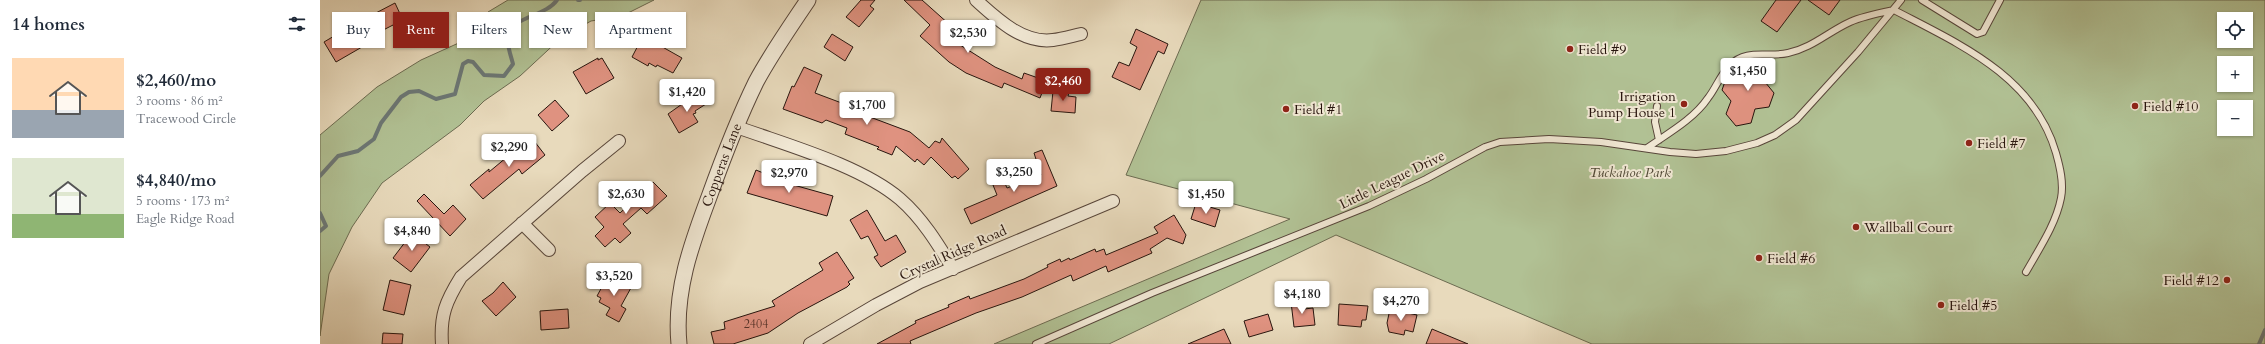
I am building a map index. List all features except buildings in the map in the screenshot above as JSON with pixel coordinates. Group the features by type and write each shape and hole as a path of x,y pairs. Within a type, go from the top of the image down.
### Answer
{"street":[{"name":"Copperas Lane","path":"679,344 679,308 686,264 693,239 737,127 757,82 808,0"},
{"path":"976,0 1004,24 1023,35 1039,40 1053,40 1080,34"},
{"path":"737,127 854,170 890,191 915,214 935,240 953,269"},
{"path":"442,344 443,314 448,298 461,277 619,141"},
{"name":"Crystal Ridge Road","path":"810,344 876,305 953,269 1113,201"},
{"path":"522,223 549,250"}],"lane":[{"name":"Little League Drive","path":"1036,344 1152,294 1362,209 1494,144 1518,140 1550,139 1602,142 1670,152 1712,153 1757,143 1775,135 1796,120 1894,10 1901,0"},
{"path":"1922,0 1977,34 1983,32 2000,0"},
{"path":"1647,148 1691,116 1708,99 1719,79 1730,65 1742,57 1753,54 1786,54 1808,48 1850,22 1894,10 1987,62 2004,74 2028,99 2050,134 2059,163 2062,184 2061,198 2047,234 2026,272"},
{"path":"1657,106 1655,122 1659,140"}],"green space":[{"path":"508,0 654,0 630,12 595,12 595,20 587,23 587,12 529,12 529,48 550,48 520,76 484,101 460,125 382,183 352,227 329,274 320,336 320,135 377,87 421,60 457,44 457,48 521,48 521,12 488,12"},
{"name":"Tuckahoe Park","path":"1201,0 2265,0 2265,344 1592,344 1336,235 1109,344 994,344 1290,219 1126,175"}],"waterway":[{"path":"320,176 338,156 358,151 374,139 381,123 401,97 409,92 419,91 436,99 455,94 463,64 468,61 473,62 484,75 504,76 513,64 508,42 508,36 511,29 522,20 552,6 557,0"},
{"path":"320,213 326,226 320,231"},
{"path":"2259,344 2265,330"}],"place":[{"name":"Field #9","path":"1570,49"},
{"name":"Irrigation Pump House 1","path":"1684,104"},
{"name":"Field #10","path":"2135,106"},
{"name":"Field #1","path":"1286,109"},
{"name":"Field #7","path":"1969,143"},
{"name":"Wallball Court","path":"1856,227"},
{"name":"Field #6","path":"1759,258"},
{"name":"Field #12","path":"2227,280"},
{"name":"Field #5","path":"1941,305"}]}
